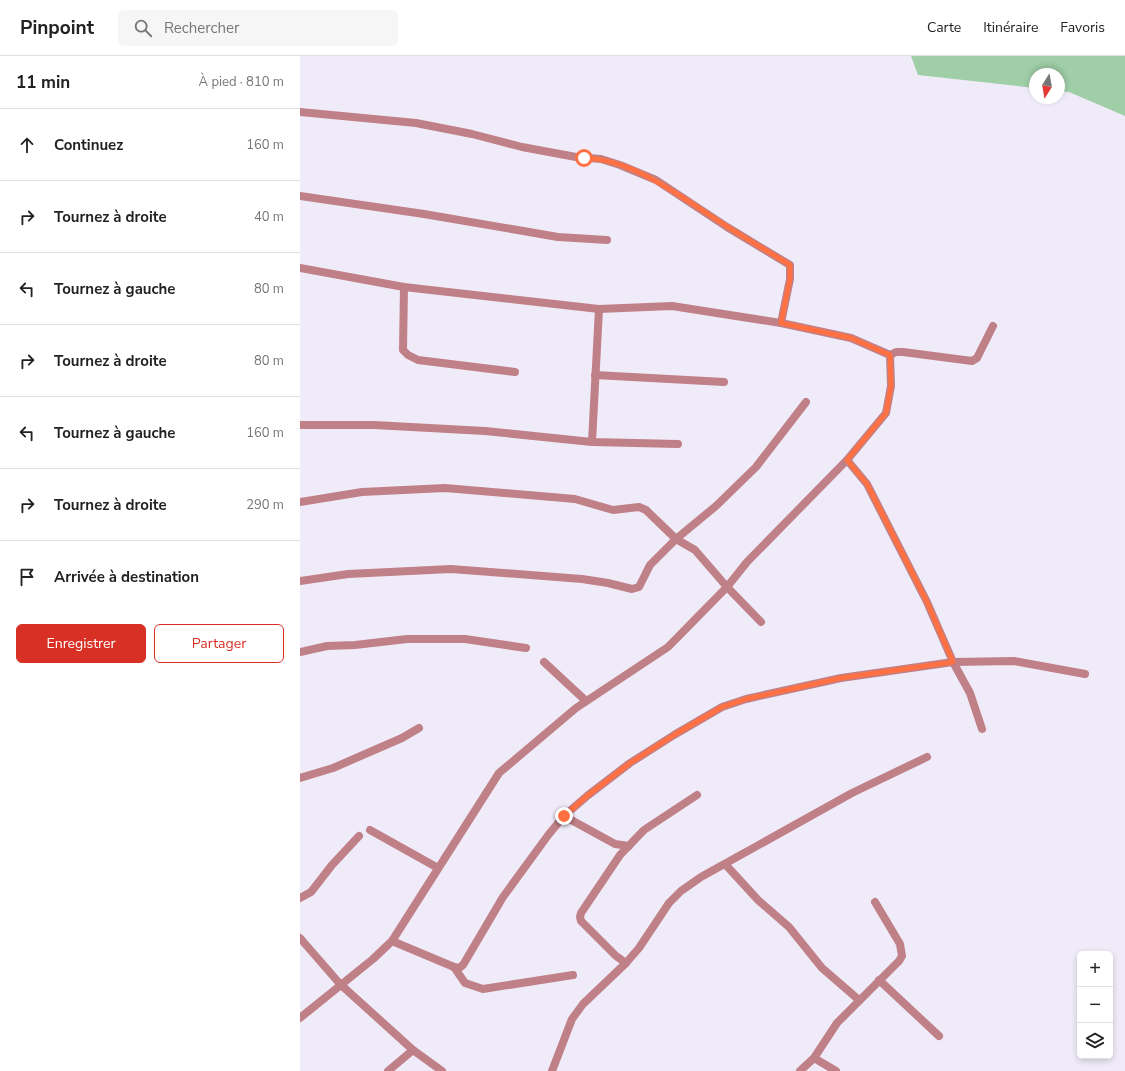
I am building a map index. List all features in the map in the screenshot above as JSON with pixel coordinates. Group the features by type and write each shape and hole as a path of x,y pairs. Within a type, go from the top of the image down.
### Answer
{"street":[{"path":"300,112 416,123 472,134 522,147 576,157 600,159 620,165 656,180 727,227 790,265 790,279 781,323"},
{"path":"300,196 424,214 558,237 607,240"},
{"path":"300,268 404,287 599,310 672,306 781,323 851,338 890,355"},
{"path":"404,287 403,350 408,355 418,360 515,372"},
{"path":"592,442 599,310"},
{"path":"890,355 896,352 903,352 972,361 977,358 993,326"},
{"path":"300,1018 340,984 373,960 392,941 500,773 576,708 663,651 727,587 746,562 847,460 886,413 891,386 890,355"},
{"path":"595,376 724,382"},
{"path":"300,581 348,574 452,569 582,579 632,589 638,587 650,564 676,539 716,506 756,467 806,402"},
{"path":"300,425 374,425 485,431 592,442 678,444"},
{"path":"847,460 867,484 927,602 953,662 970,693 982,729"},
{"path":"300,502 362,492 445,488 575,499 614,510 639,507 646,510 676,539 695,550 727,587 761,622"},
{"path":"300,652 327,646 355,645 407,639 465,638 526,648"},
{"path":"392,941 459,968 463,965 503,897 564,816 630,763 722,707 746,699 841,678 953,662 1014,661 1085,674"},
{"path":"544,662 586,701"},
{"path":"300,777 334,768 402,738 419,728"},
{"path":"552,1071 572,1019 594,992 626,963 639,948 669,903 681,891 700,877 852,794 927,756"},
{"path":"626,963 616,956 581,921 580,913 616,861 644,830 697,795"},
{"path":"564,816 615,844 629,846"},
{"path":"370,830 438,868"},
{"path":"300,898 311,892 332,864 359,836"},
{"path":"725,864 758,900 789,927 822,968 860,1000"},
{"path":"800,1071 814,1058 837,1023 899,961 902,956 900,944 875,902"},
{"path":"300,938 340,984 413,1050 442,1071"},
{"path":"454,967 465,983 483,989 573,975"},
{"path":"879,980 938,1036"},
{"path":"388,1071 413,1050"},
{"path":"814,1058 836,1071"}],"green space":[{"path":"911,56 1125,56 1125,116 1065,92 1065,68 1029,68 1029,87 918,75"}],"route":[{"path":"564,816 630,763 722,707 746,699 841,678 953,662 927,602 867,484 847,460 886,413 891,386 890,355 851,338 781,323 790,279 790,265 727,227 656,180 620,165 600,159 584,158"}]}
